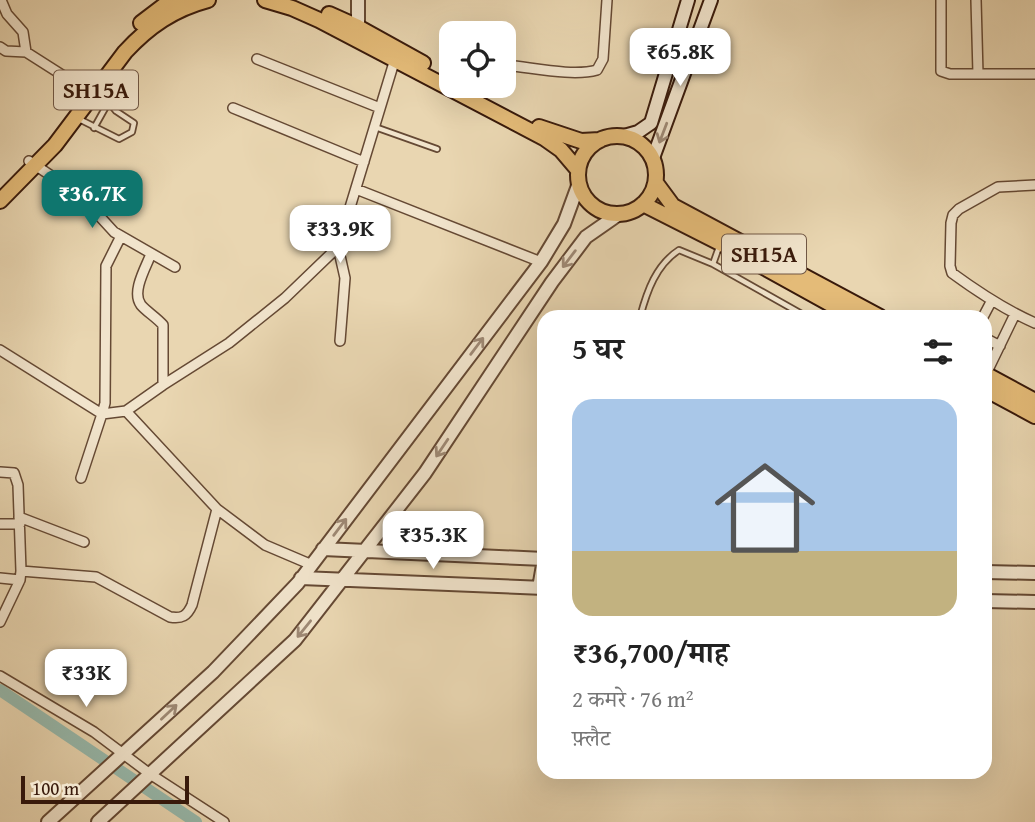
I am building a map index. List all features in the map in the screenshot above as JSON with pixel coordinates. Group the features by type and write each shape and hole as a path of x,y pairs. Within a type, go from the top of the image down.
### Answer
{"main road":[{"name":"SH15A","path":"0,201 137,38 170,4 208,0"},
{"path":"265,0 320,20 395,59 439,77"},
{"path":"295,0 358,27 439,75"},
{"name":"SH15A","path":"0,189 32,163 76,117 92,91"},
{"path":"478,98 561,150 579,177 584,196 593,206 619,214 632,211 651,195 656,183 653,159 646,148 636,140 612,136 580,141 546,131 486,98"},
{"path":"579,177 582,157 600,139"},
{"name":"SH15A","path":"656,183 673,206 867,310"},
{"name":"SH15A","path":"643,204 841,310"},
{"path":"992,377 1035,401"},
{"path":"992,393 1035,416"}],"street":[{"path":"1,0 7,14 23,32 26,52"},
{"path":"358,0 358,27"},
{"path":"516,66 590,72 597,69 603,59 607,0"},
{"path":"624,136 638,132 651,123 688,0"},
{"path":"653,159 711,0"},
{"path":"942,0 941,71 950,74 1035,75"},
{"path":"976,0 978,74"},
{"path":"0,47 6,51 26,52 92,91"},
{"path":"257,58 380,108"},
{"path":"0,350 102,414 126,411 229,343 285,298 338,247 395,59"},
{"path":"233,108 364,162"},
{"path":"32,163 80,195 114,232 175,267"},
{"path":"48,822 213,672 312,565 541,262 564,224 579,177"},
{"path":"1035,185 998,187 959,209 953,215 950,266 952,273 992,300 1035,323"},
{"path":"356,189 541,262"},
{"path":"98,822 295,640 425,473 552,282 586,237 619,214"},
{"path":"81,478 105,403 106,266 121,236"},
{"path":"338,247 345,278 340,341"},
{"path":"151,254 140,282 138,297 139,303 163,325 163,385"},
{"path":"987,310 992,300"},
{"path":"992,362 1015,314"},
{"path":"992,342 1000,346"},
{"path":"126,411 217,509 265,545 312,565"},
{"path":"0,465 14,473 18,485 20,521 20,575 0,622"},
{"path":"0,472 14,473"},
{"path":"0,578 20,575 96,577 170,617 180,618 188,614 192,605 217,509"},
{"path":"0,524 20,521 84,542"},
{"path":"323,549 537,559"},
{"path":"992,572 1035,573"},
{"path":"301,578 537,588"},
{"path":"992,601 1035,602"},
{"path":"0,676 94,732 147,777 224,822"}],"lane":[{"path":"76,117 119,139 132,132 134,123 92,91"},
{"path":"94,128 108,103"},
{"path":"374,127 437,149"},
{"path":"713,264 720,243"},
{"path":"642,310 648,288 667,257 678,250 713,264 795,310"}],"waterway":[{"path":"0,690 196,822"}]}
